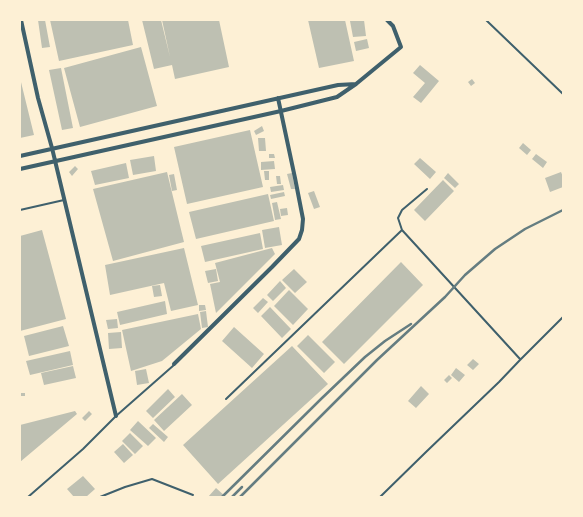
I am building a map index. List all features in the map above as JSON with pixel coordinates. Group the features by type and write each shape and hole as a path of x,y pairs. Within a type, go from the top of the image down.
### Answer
{"street":[{"path":"21,20 38,98 52,148 116,416"},
{"path":"20,169 281,111 338,96 356,84 401,47 393,26 388,20"},
{"path":"20,156 338,85 356,84"},
{"path":"174,364 299,239 303,219 278,98"}],"lane":[{"path":"486,20 563,94"},
{"path":"427,189 402,210 398,218 402,230 520,360"},
{"path":"20,210 64,200"},
{"path":"226,399 402,230"},
{"path":"380,497 563,318"},
{"path":"28,497 83,449 116,416 174,364"},
{"path":"100,497 125,487 152,479 193,495"}],"building":[{"path":"38,20 45,20 50,47 42,48"},
{"path":"50,20 128,20 133,45 59,61"},
{"path":"142,20 161,20 170,57 162,20 219,20 229,67 175,79 172,65 154,69"},
{"path":"308,20 345,20 354,61 319,68"},
{"path":"364,20 366,36 353,37 350,21"},
{"path":"367,39 369,48 356,51 354,42"},
{"path":"141,47 157,106 80,127 64,68"},
{"path":"420,65 439,81 421,103 413,97 425,83 413,73"},
{"path":"61,68 73,128 62,130 49,70"},
{"path":"20,78 34,135 20,138"},
{"path":"472,79 475,83 471,86 468,82"},
{"path":"262,126 264,131 256,135 254,131"},
{"path":"250,130 263,187 187,204 174,147"},
{"path":"258,138 265,138 266,151 259,151"},
{"path":"523,143 531,150 527,155 519,148"},
{"path":"269,154 274,154 275,158 269,158"},
{"path":"536,154 547,162 543,168 532,159"},
{"path":"154,156 156,171 133,175 130,160"},
{"path":"420,158 436,172 430,179 414,164"},
{"path":"274,161 275,169 261,170 261,162"},
{"path":"126,163 129,178 95,185 91,171"},
{"path":"75,166 78,169 72,176 69,172"},
{"path":"264,171 269,171 269,180 265,180"},
{"path":"167,172 184,242 113,261 93,189"},
{"path":"561,172 563,177 563,187 550,192 545,178"},
{"path":"292,173 295,189 291,189 287,174"},
{"path":"448,173 459,184 455,188 444,178"},
{"path":"174,174 177,190 172,191 169,175"},
{"path":"276,176 280,176 281,184 277,184"},
{"path":"443,180 454,191 425,221 414,210"},
{"path":"283,185 284,190 271,192 270,187"},
{"path":"314,191 320,207 314,209 308,193"},
{"path":"284,192 285,196 271,199 270,195"},
{"path":"268,194 274,221 196,239 189,212"},
{"path":"277,202 281,219 275,220 272,203"},
{"path":"287,208 288,215 281,216 280,209"},
{"path":"279,227 282,245 265,248 262,230"},
{"path":"42,230 66,319 20,331 20,236"},
{"path":"260,233 263,249 205,262 201,246"},
{"path":"184,248 198,305 171,311 164,283 110,295 105,265"},
{"path":"272,248 275,254 216,313 210,284 220,282 215,263"},
{"path":"401,262 423,285 344,364 322,342"},
{"path":"216,269 218,281 208,283 205,271"},
{"path":"294,269 307,282 295,293 282,280"},
{"path":"280,281 286,288 273,301 267,295"},
{"path":"160,285 162,296 154,297 152,286"},
{"path":"289,290 308,309 293,325 274,306"},
{"path":"263,298 268,302 258,313 253,308"},
{"path":"165,301 167,314 120,325 117,312"},
{"path":"199,305 205,305 206,310 199,311"},
{"path":"270,307 291,329 282,338 261,316"},
{"path":"206,311 208,327 202,328 200,312"},
{"path":"198,314 201,329 162,361 131,371 122,330"},
{"path":"117,319 118,328 108,329 106,320"},
{"path":"63,326 69,346 29,356 24,336"},
{"path":"234,327 264,354 252,368 222,341"},
{"path":"121,332 122,348 109,349 108,333"},
{"path":"308,335 335,362 324,373 297,346"},
{"path":"292,346 328,384 218,484 183,445"},
{"path":"70,351 73,365 30,375 26,361"},
{"path":"473,359 479,364 473,370 467,365"},
{"path":"73,366 76,378 44,385 41,373"},
{"path":"456,368 465,375 459,382 451,375"},
{"path":"146,369 149,383 137,385 135,371"},
{"path":"449,375 452,378 447,383 444,380"},
{"path":"421,386 429,394 416,408 408,401"},
{"path":"168,389 175,397 153,418 146,411"},
{"path":"20,393 25,393 25,396 20,396"},
{"path":"182,394 192,405 164,431 154,420"},
{"path":"75,411 77,414 20,462 20,425"},
{"path":"89,411 92,414 85,421 82,418"},
{"path":"138,421 156,438 148,446 130,430"},
{"path":"153,424 168,437 164,442 149,428"},
{"path":"130,433 143,446 135,454 122,441"},
{"path":"123,444 133,455 124,463 114,452"},
{"path":"83,476 95,489 86,497 74,497 67,489"},
{"path":"216,488 226,497 208,497"}],"railway":[{"path":"240,497 377,360 445,297 465,275 495,249 525,229 563,210"},
{"path":"222,497 365,357 385,341 411,324"},
{"path":"232,497 242,487"}]}
